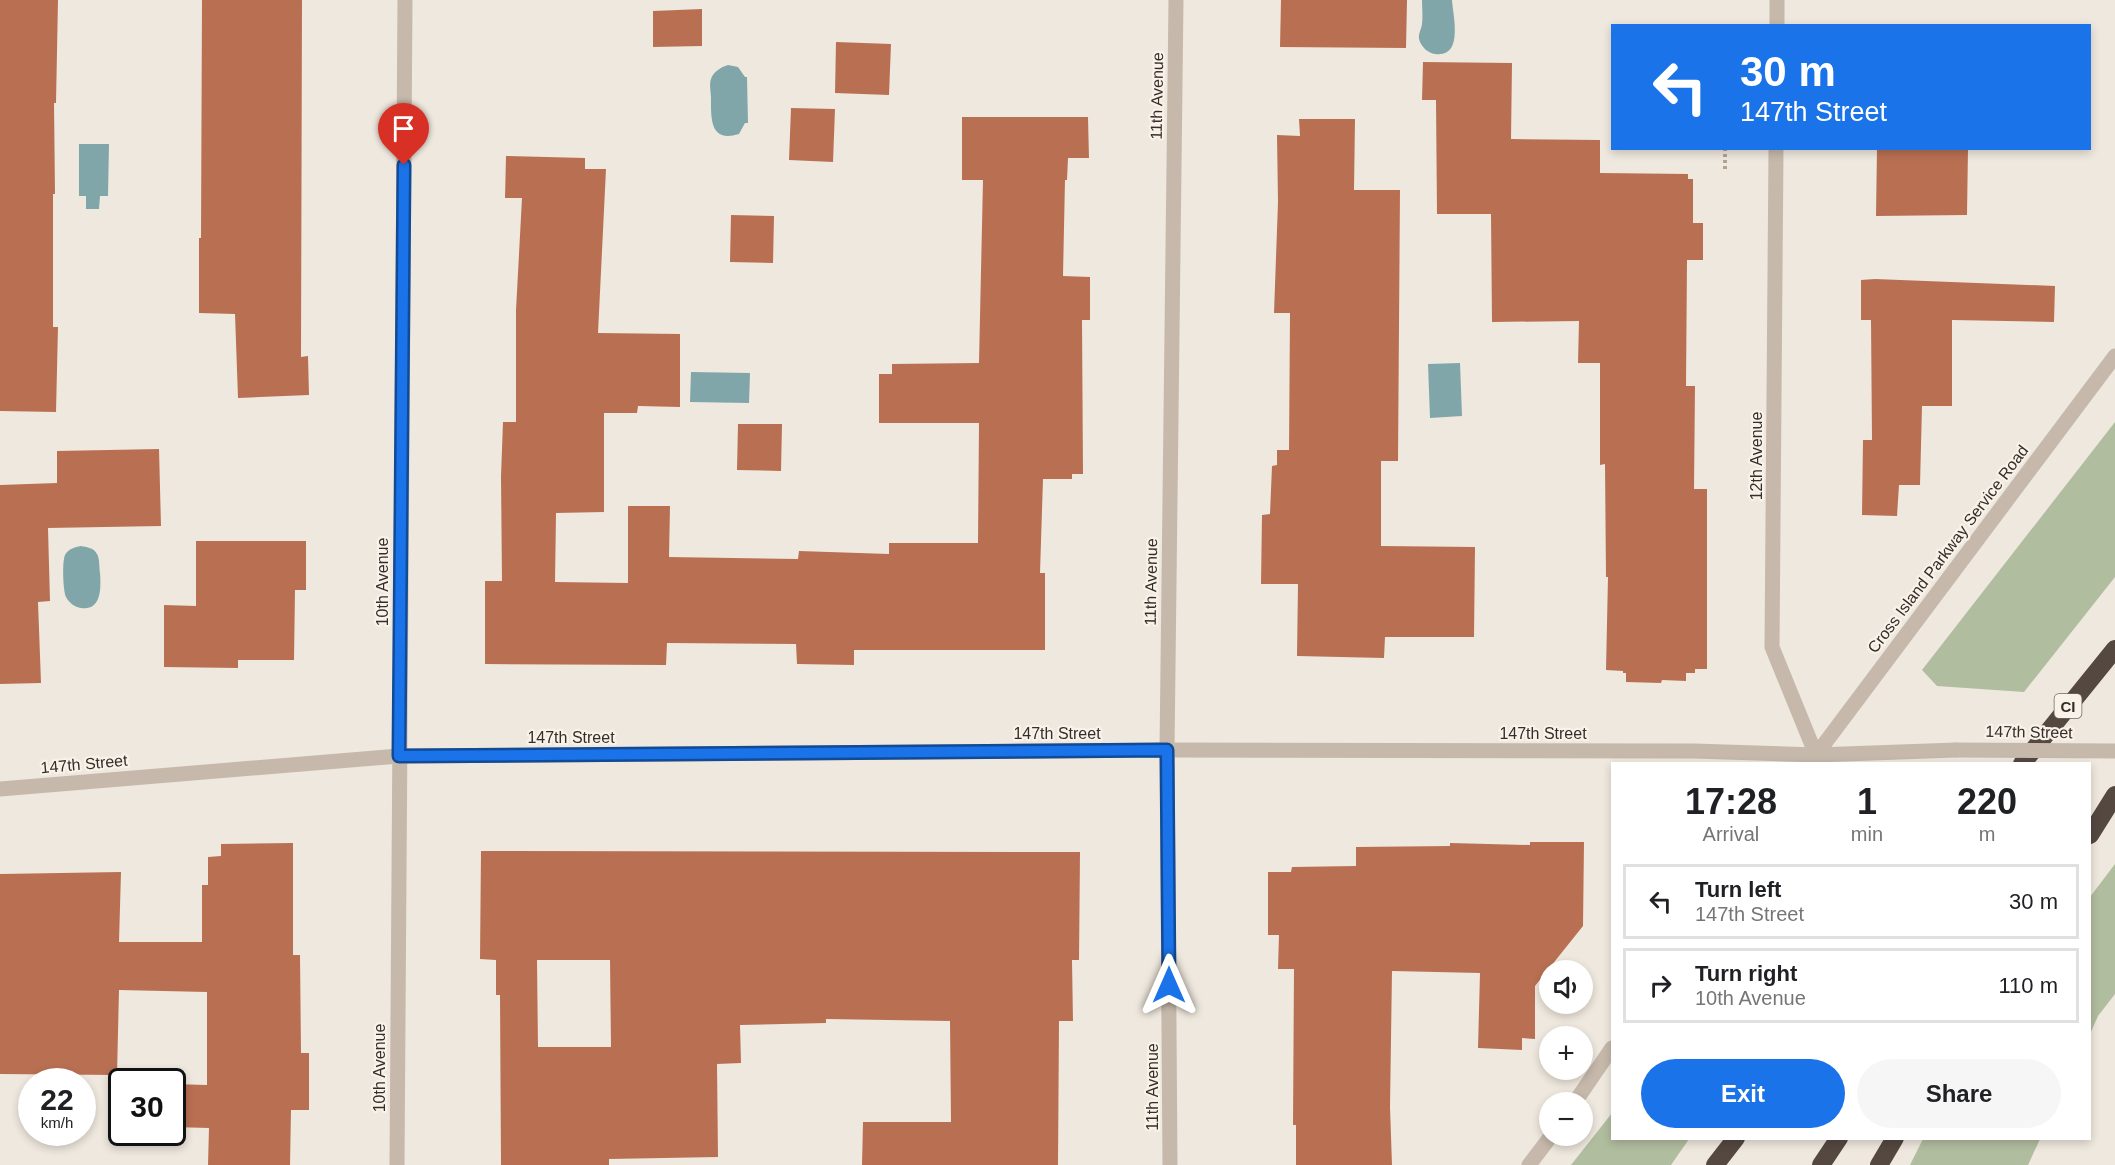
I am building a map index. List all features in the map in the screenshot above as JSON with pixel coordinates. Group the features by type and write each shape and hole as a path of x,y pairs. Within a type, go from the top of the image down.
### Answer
{"highway":[{"name":"CI","path":"2024,762 2115,649"},
{"path":"2091,822 2115,794"},
{"path":"2091,833 2115,794"},
{"path":"1715,1165 1734,1140"},
{"path":"1730,1165 1747,1140"},
{"path":"1821,1165 1838,1140"},
{"path":"1879,1165 1894,1140"}],"street":[{"name":"10th Avenue","path":"397,1165 405,0"},
{"name":"11th Avenue","path":"1170,1165 1167,750 1176,0"},
{"path":"1777,0 1777,24"},
{"name":"12th Avenue","path":"1776,150 1772,647 1813,759"},
{"name":"Cross Island Parkway Service Road","path":"1813,759 2115,356"},
{"name":"147th Street","path":"0,789 399,756 1167,750 1694,751 1813,759 1956,750 2115,751"},
{"path":"1582,1092 1611,1049"},
{"path":"1529,1165 1543,1146"}],"path":[{"path":"1725,150 1725,171"}],"green space":[{"path":"2115,422 2115,577 2024,692 1937,686 1922,670"},
{"path":"2115,864 2115,994 2098,1016 2091,1032 2091,896"},
{"path":"1611,1114 1611,1140 1688,1140 1671,1165 1571,1165 1586,1146 1593,1146 1593,1137"},
{"path":"1922,1140 2040,1140 2028,1165 1910,1165"}],"water":[{"path":"1422,0 1452,0 1455,34 1450,50 1444,53 1430,53 1420,42"},
{"path":"728,65 738,67 747,77 748,123 745,123 739,134 729,136 717,132 714,127 710,86 714,74 720,68"},
{"path":"79,144 109,144 108,196 100,196 99,209 86,209 86,196 79,196"},
{"path":"1460,363 1462,416 1430,418 1428,364"},
{"path":"691,372 750,373 749,403 690,402"},
{"path":"81,546 94,550 99,561 99,597 93,606 88,608 74,606 70,603 64,588 65,555 70,550"}],"building":[{"path":"0,0 58,0 56,103 54,103 55,194 53,194 53,327 58,327 56,412 0,411"},
{"path":"202,0 302,0 301,357 308,356 309,395 238,398 235,314 199,313"},
{"path":"1281,0 1407,0 1406,48 1280,47"},
{"path":"702,9 702,46 653,47 653,11"},
{"path":"836,42 891,44 889,95 835,93"},
{"path":"1423,62 1512,63 1511,139 1600,140 1600,173 1688,174 1688,179 1693,179 1693,223 1703,223 1703,260 1687,260 1686,386 1695,386 1694,489 1707,489 1707,669 1695,669 1695,673 1686,673 1686,681 1626,682 1626,673 1623,671 1606,670 1608,577 1606,577 1605,464 1600,465 1600,363 1578,363 1579,321 1492,322 1491,214 1437,214 1436,100 1422,100"},
{"path":"791,108 835,109 833,162 789,160"},
{"path":"962,117 1088,117 1089,158 1068,158 1067,180 1065,180 1063,276 1090,277 1090,320 1082,320 1083,474 1072,474 1072,479 1043,479 1040,573 1045,573 1045,650 854,650 854,665 797,664 796,644 667,643 666,665 485,664 485,581 502,581 503,422 516,422 516,310 522,198 505,198 506,156 585,158 585,169 606,169 598,333 680,334 680,407 638,406 637,413 604,413 604,512 556,513 555,582 628,583 628,506 670,506 669,557 798,559 799,551 889,554 889,543 978,543 979,423 879,423 879,374 892,374 892,364 979,363 983,180 962,180"},
{"path":"1299,119 1355,119 1354,190 1400,190 1398,461 1381,461 1381,546 1475,547 1474,637 1385,637 1384,658 1297,656 1298,584 1261,584 1262,515 1270,514 1272,466 1277,465 1277,450 1289,450 1290,313 1274,313 1278,202 1277,135 1300,136"},
{"path":"1877,150 1968,150 1967,215 1876,216"},
{"path":"731,215 774,216 773,263 730,262"},
{"path":"1861,280 2055,286 2054,322 1952,320 1952,406 1922,406 1920,485 1899,485 1897,516 1862,515 1863,440 1872,440 1871,320 1861,320"},
{"path":"738,424 782,424 781,471 737,470"},
{"path":"159,449 161,526 48,528 50,601 38,602 41,683 0,684 0,485 57,483 57,451"},
{"path":"196,541 306,541 306,590 295,590 294,660 238,660 238,668 164,667 164,605 196,606"},
{"path":"1530,842 1584,842 1583,926 1556,960 1539,960 1539,981 1535,986 1535,1039 1522,1038 1522,1050 1478,1048 1480,973 1392,971 1390,1107 1392,1165 1296,1165 1296,1125 1293,1125 1294,969 1278,969 1279,935 1268,935 1268,872 1291,872 1292,867 1356,866 1356,847 1450,846 1450,843 1530,845"},
{"path":"293,843 293,955 300,955 301,1053 309,1053 309,1110 291,1110 290,1165 208,1165 209,1128 186,1127 186,1084 207,1085 207,992 119,990 117,1068 108,1068 108,1075 96,1075 96,1068 18,1068 18,1074 0,1074 0,874 121,872 119,942 202,942 202,885 208,885 208,857 221,856 221,844"},
{"path":"481,851 1080,852 1079,960 1072,960 1073,1021 1059,1021 1058,1165 862,1165 863,1122 951,1122 950,1021 826,1019 826,1023 740,1025 741,1063 717,1064 718,1157 609,1159 609,1165 501,1165 500,995 496,995 496,960 480,959","holes":["537,960 610,960 611,1047 538,1047"]}],"route":[{"path":"404,165 399,756 1167,750 1169,985"}]}
